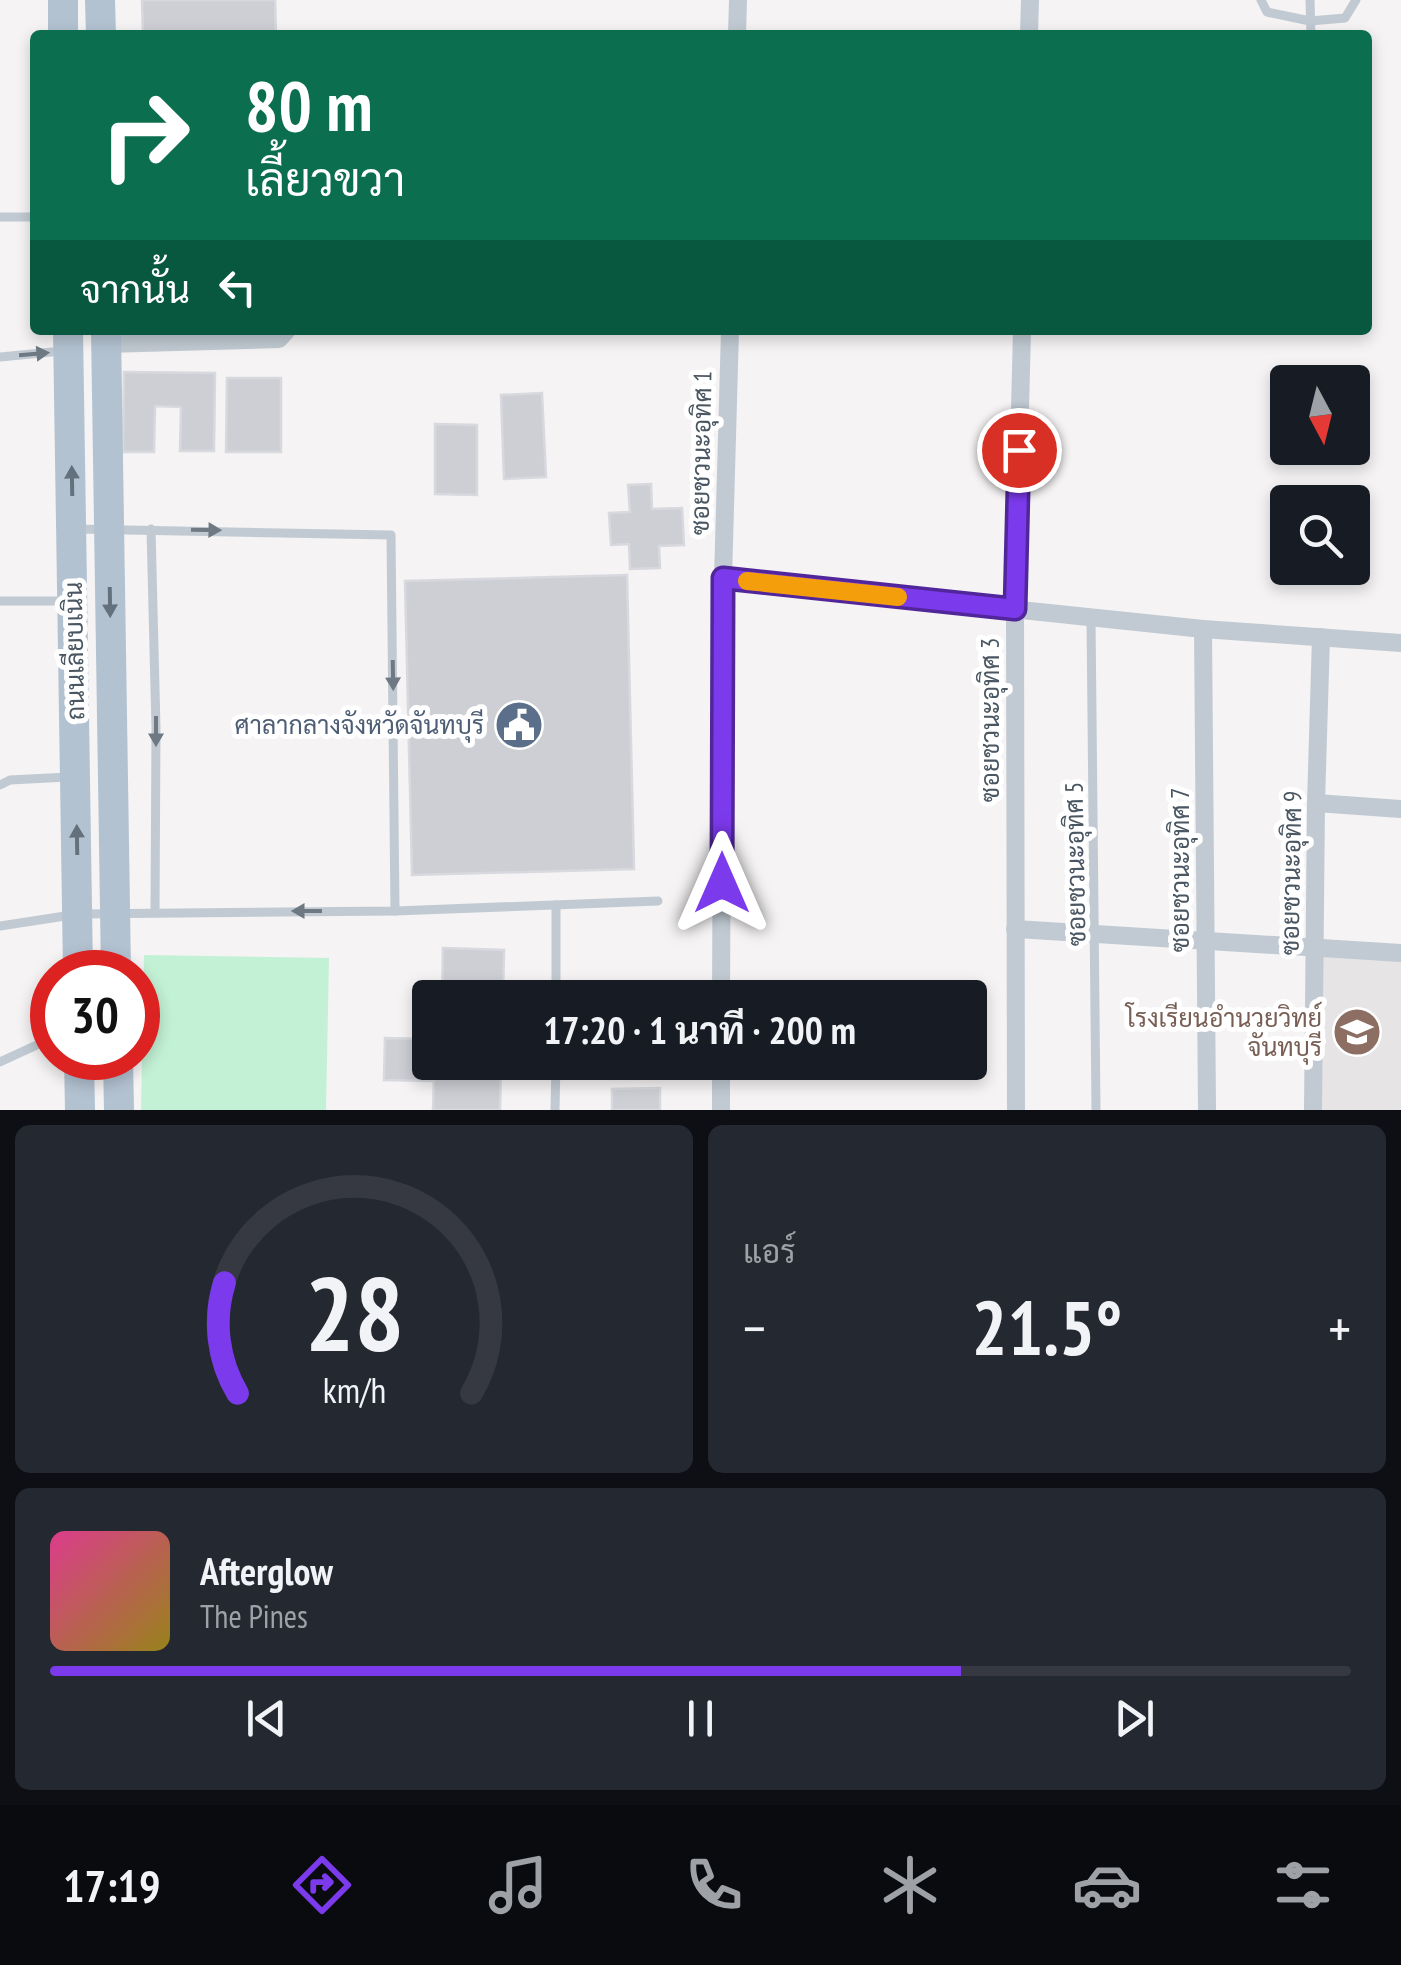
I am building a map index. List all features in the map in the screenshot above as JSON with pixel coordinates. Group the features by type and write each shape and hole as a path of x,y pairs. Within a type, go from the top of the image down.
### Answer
{"main road":[{"path":"62,0 63,30"},
{"path":"100,0 100,30"},
{"name":"ถนนเลียบเนิน","path":"106,337 116,950"},
{"name":"ถนนเลียบเนิน","path":"69,340 78,950"},
{"path":"79,1080 80,1110"},
{"path":"118,1080 119,1110"}],"street":[{"path":"737,30 738,0"},
{"path":"1029,30 1030,0"},
{"path":"106,337 278,339 282,335"},
{"name":"ซอยชวนะอุทิศ 1","path":"721,980 723,578 730,335"},
{"name":"ซอยชวนะอุทิศ 3","path":"1016,1110 1015,609 1022,335"},
{"path":"723,578 1203,629 1401,643"},
{"name":"ซอยชวนะอุทิศ 7","path":"1203,629 1207,1110"},
{"name":"ซอยชวนะอุทิศ 9","path":"1313,1110 1322,637"},
{"path":"1316,804 1401,809"},
{"path":"1015,930 1401,954"},
{"path":"720,1110 721,1080"}],"lane":[{"path":"1261,0 1267,12 1310,21 1345,18 1356,0"},
{"path":"1310,0 1311,30"},
{"path":"0,217 30,217"},
{"path":"0,357 69,340"},
{"path":"73,529 391,535 396,911"},
{"path":"150,529 156,728 155,913"},
{"path":"0,601 72,602"},
{"name":"ซอยชวนะอุทิศ 5","path":"1091,617 1096,1110"},
{"path":"0,785 10,780 76,776"},
{"path":"0,926 116,912 396,911 658,901"},
{"path":"556,905 556,980"},
{"path":"0,1062 30,1048"},
{"path":"555,1110 556,1080"}],"shaded area":[{"name":"โรงเรียนอำนวยวิทย์ จันทบุรี","path":"1315,948 1401,953 1401,1110 1313,1110"}],"green space":[{"path":"160,955 329,958 326,1110 141,1110 142,1080 160,1080"}],"building":[{"path":"142,0 275,0 276,30 143,30"},
{"path":"124,372 215,373 214,451 180,451 181,407 155,406 154,452 123,452"},
{"path":"227,378 281,378 281,452 226,452"},
{"path":"542,393 546,477 504,479 501,395"},
{"path":"435,424 477,425 477,495 435,494"},
{"path":"651,484 652,509 682,508 684,545 659,546 660,568 630,569 629,544 611,545 609,513 630,512 628,485"},
{"name":"ศาลากลางจังหวัดจันทบุรี","path":"627,575 634,869 412,875 405,581"},
{"path":"443,948 504,950 503,980 442,980"},
{"path":"385,1038 412,1039 412,1080 501,1080 500,1110 433,1110 434,1081 384,1080"},
{"path":"660,1088 660,1110 612,1110 612,1089"}],"slow traffic":[{"path":"747,581 898,597"}],"place":[{"name":"ศาลากลางจังหวัดจันทบุรี","path":"519,725"},
{"name":"โรงเรียนอำนวยวิทย์ จันทบุรี","path":"1357,1032"}],"route":[{"path":"722,883 723,578 1015,609 1019,450"}]}
